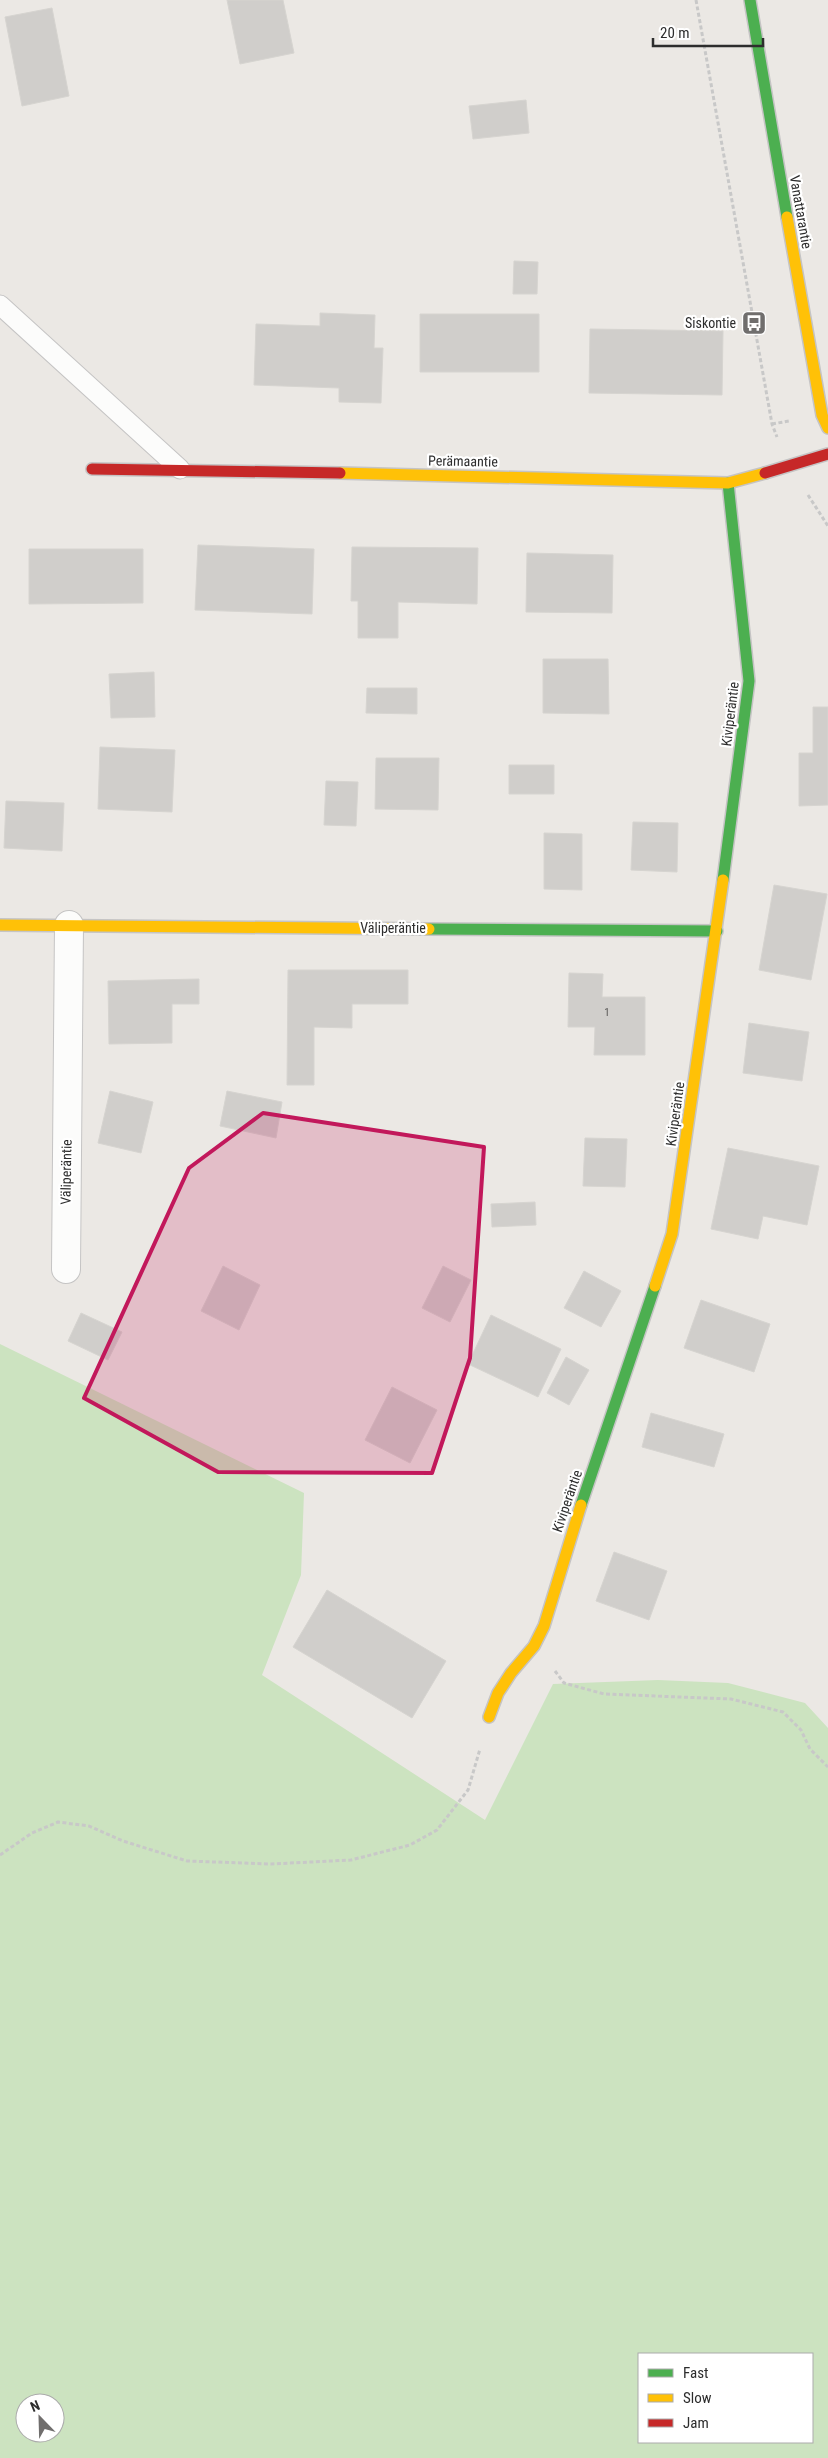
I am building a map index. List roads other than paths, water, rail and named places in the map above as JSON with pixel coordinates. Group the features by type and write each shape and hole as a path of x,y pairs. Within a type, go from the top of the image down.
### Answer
{"street":[{"name":"Vanattarantie","path":"750,0 802,308 822,415 828,428"},
{"name":"Perämaantie","path":"92,469 180,469 728,483 790,467 828,454"},
{"name":"Kiviperäntie","path":"489,1717 498,1692 534,1646 550,1605 561,1565 672,1234 717,931 750,681 728,483"},
{"name":"Väliperäntie","path":"0,925 717,931"},
{"name":"Väliperäntie","path":"66,1269 69,925"}],"lane":[{"path":"0,305 180,469"}],"place":[{"name":"Siskontie","path":"754,323"}]}
